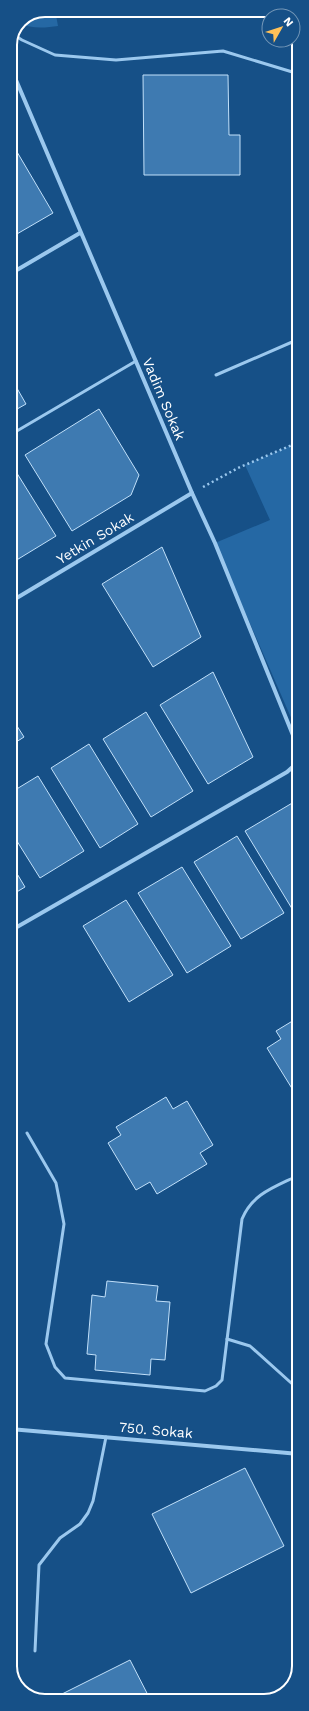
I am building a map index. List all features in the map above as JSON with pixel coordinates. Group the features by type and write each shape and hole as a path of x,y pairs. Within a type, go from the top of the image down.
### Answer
{"street":[{"name":"Vadim Sokak","path":"17,82 80,233 215,543 292,733"},
{"path":"17,270 80,233"},
{"name":"Yetkin Sokak","path":"17,598 192,493"},
{"path":"17,927 287,772 292,767"},
{"name":"750. Sokak","path":"17,1430 292,1453"}],"lane":[{"path":"18,38 55,56 116,60 223,51 292,72"},
{"path":"216,375 292,342"},
{"path":"17,431 136,361"},
{"path":"27,1134 56,1183 64,1224 46,1344 55,1367 65,1378 205,1391 216,1386 222,1380 240,1230 246,1210 260,1194 292,1178"},
{"path":"227,1339 250,1346 292,1384"},
{"path":"35,1651 39,1565 60,1538 80,1524 88,1513 93,1501 106,1437"}],"path":[{"path":"192,493 238,468 292,445"}],"shaded area":[{"path":"56,17 58,26 38,28 25,25 34,19"},
{"path":"292,445 292,720 215,543 270,520 245,465"}],"building":[{"path":"143,75 228,75 229,135 240,135 240,175 144,175"},
{"path":"17,152 53,213 17,234"},
{"path":"17,388 26,404 17,409"},
{"path":"99,409 139,475 131,495 72,531 25,455"},
{"path":"17,473 56,536 17,560"},
{"path":"162,547 201,637 153,667 102,584"},
{"path":"213,672 253,757 208,784 160,705"},
{"path":"146,712 193,791 151,817 103,739"},
{"path":"17,726 24,737 17,742"},
{"path":"89,744 138,824 100,848 51,768"},
{"path":"38,776 84,851 40,878 17,841 17,789"},
{"path":"292,803 292,909 245,831"},
{"path":"237,836 284,913 241,939 194,862"},
{"path":"182,867 231,946 187,973 138,893"},
{"path":"17,874 25,887 17,892"},
{"path":"126,900 173,975 129,1002 83,926"},
{"path":"292,1021 292,1089 267,1048 281,1039 276,1031"},
{"path":"166,1097 173,1109 187,1101 213,1145 200,1153 207,1164 157,1194 150,1182 136,1190 108,1143 121,1135 116,1127"},
{"path":"107,1281 158,1286 156,1301 170,1302 165,1360 151,1359 150,1375 95,1370 96,1355 87,1354 92,1295 105,1297"},
{"path":"245,1468 284,1546 191,1593 152,1514"},
{"path":"130,1660 147,1694 62,1694"}]}
